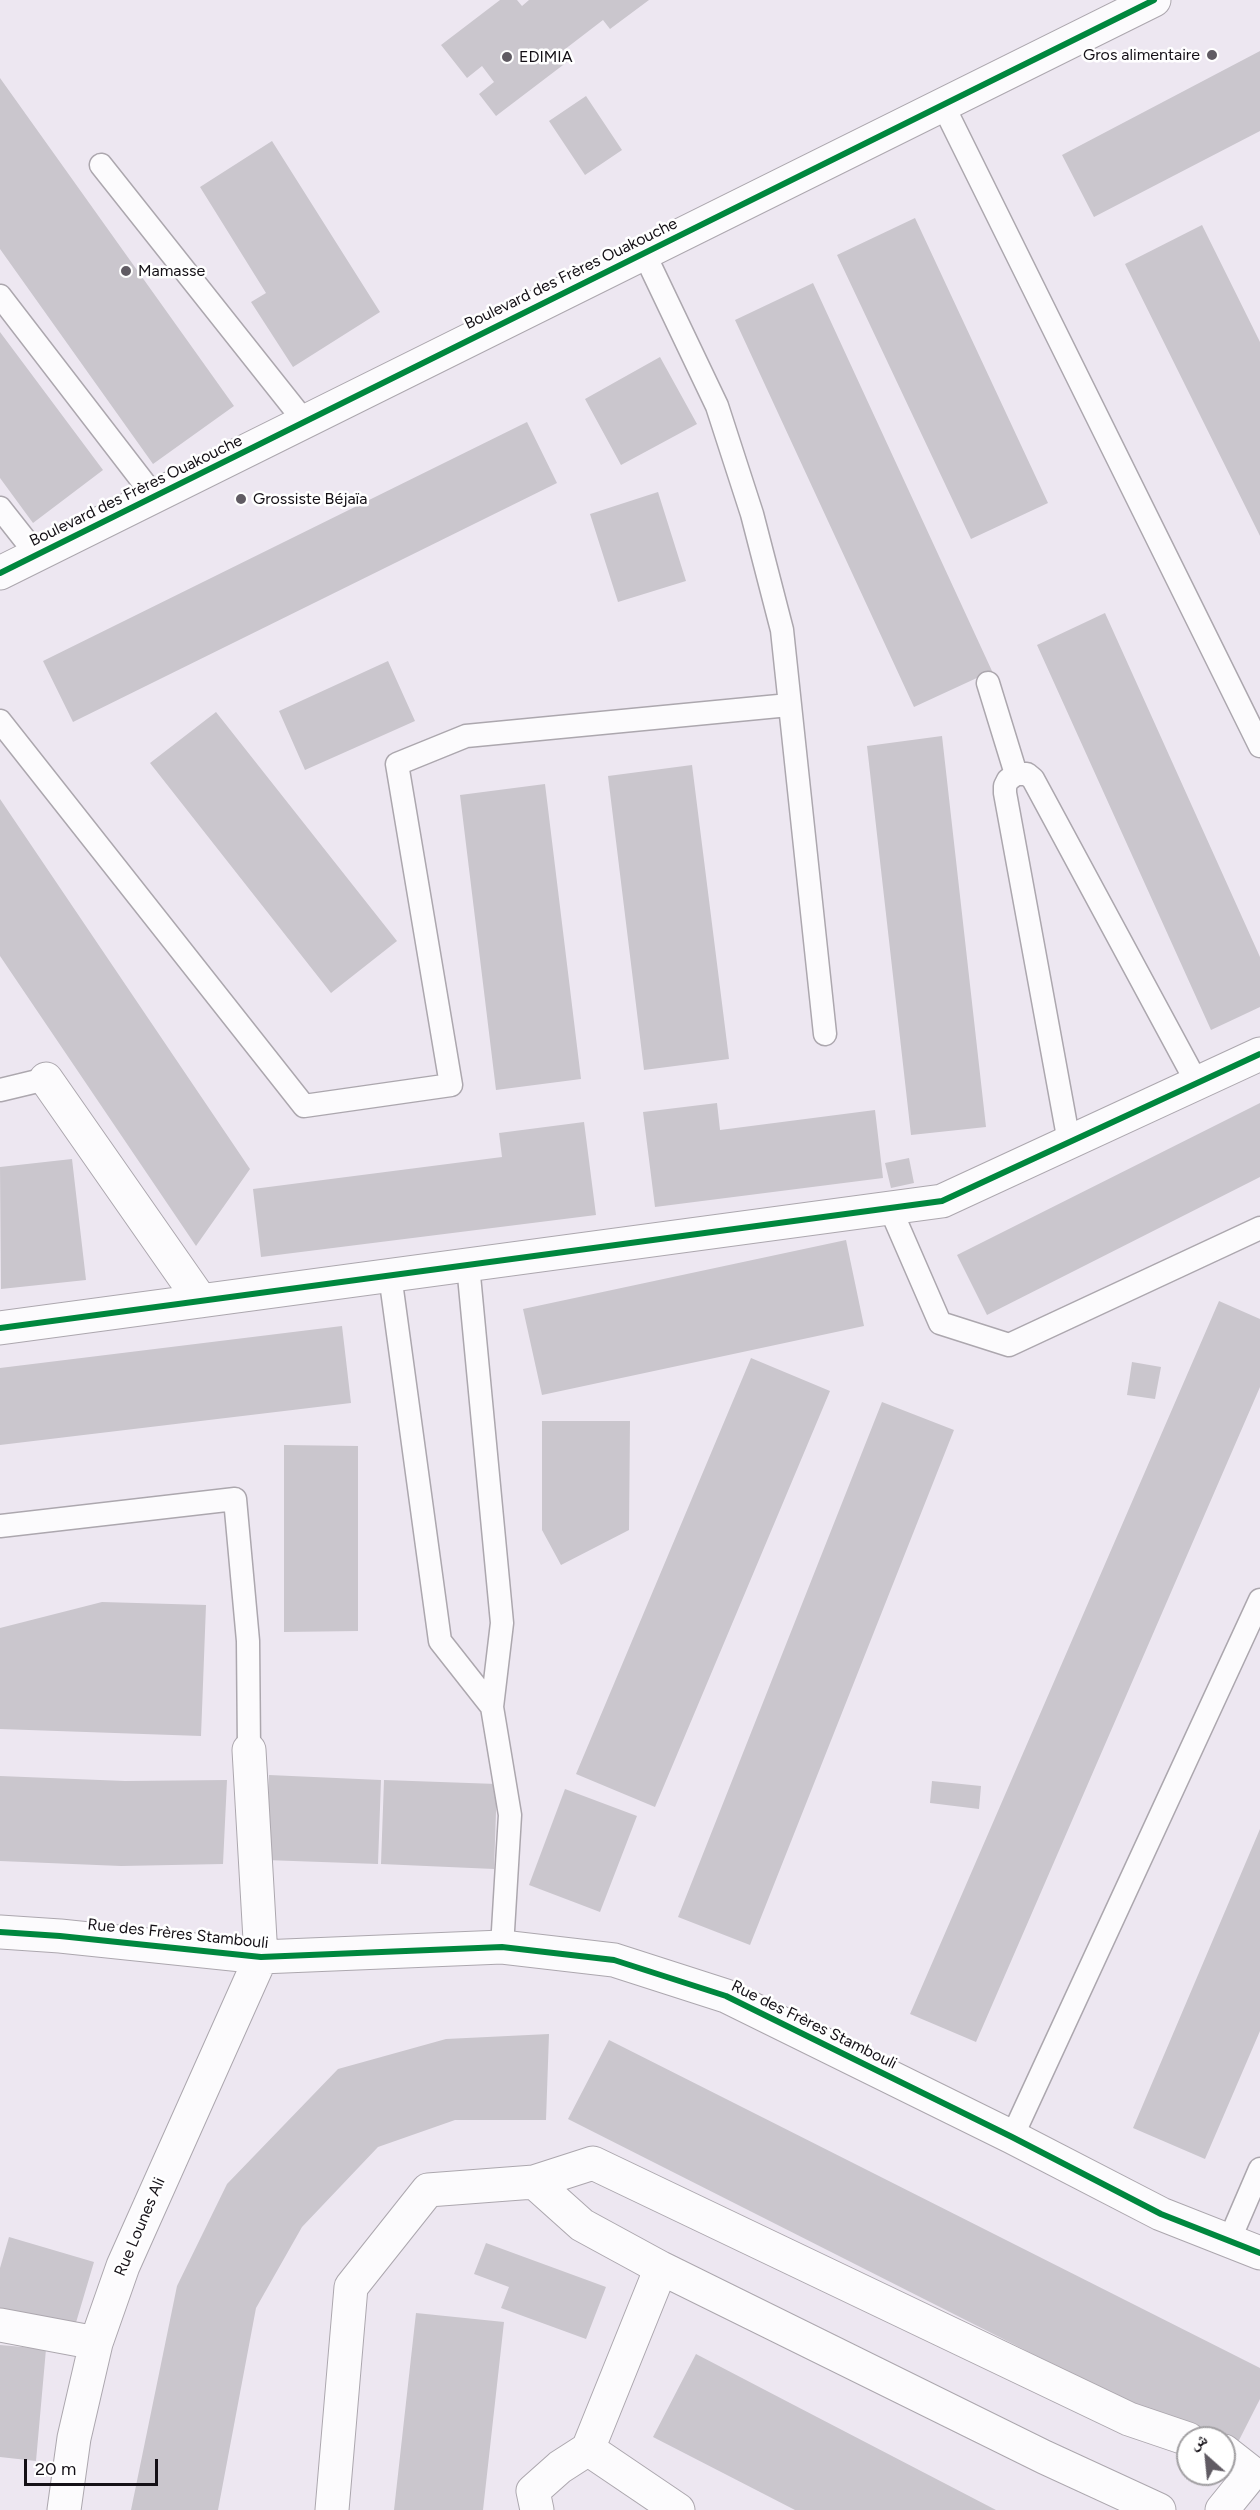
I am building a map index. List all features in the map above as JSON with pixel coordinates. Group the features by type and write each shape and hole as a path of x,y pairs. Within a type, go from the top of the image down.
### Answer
{"street":[{"name":"Boulevard des Frères Ouakouche","path":"0,573 1154,0"},
{"path":"0,1328 942,1201 1260,1054"},
{"path":"46,1079 201,1301"},
{"path":"249,1750 261,1957"},
{"name":"Rue des Frères Stambouli","path":"0,1932 261,1957 502,1947 614,1960 726,1996 1012,2137 1161,2214 1260,2253"},
{"name":"Rue Lounes Ali","path":"64,2510 74,2438 96,2343 123,2266 261,1957"},
{"path":"332,2510 351,2287 428,2190 534,2182 593,2163 1129,2419 1176,2435"},
{"path":"534,2182 582,2226 661,2268 1044,2457 1158,2510"},
{"path":"537,2510 533,2491 560,2466 588,2449 661,2268"},
{"path":"0,2325 96,2343"},
{"path":"588,2449 678,2510"},
{"path":"1222,2510 1256,2471 1236,2458"}],"lane":[{"path":"943,105 1260,746"},
{"path":"101,165 305,422"},
{"path":"644,253 717,406 752,514 782,630 825,1034"},
{"path":"0,296 154,496"},
{"path":"0,508 37,555"},
{"path":"988,683 1016,774"},
{"path":"0,721 304,1106 451,1085 397,764 466,736 789,705"},
{"path":"1069,1142 1005,793 1008,780 1016,774 1027,774 1033,779 1197,1083"},
{"path":"0,1090 46,1079"},
{"path":"890,1208 940,1323 1009,1345 1260,1228"},
{"path":"468,1265 502,1623 492,1707 510,1815 502,1947"},
{"path":"390,1275 440,1641 492,1707"},
{"path":"0,1526 235,1499 248,1641 249,1750"},
{"path":"1012,2137 1260,1600"},
{"path":"1228,2241 1260,2169"}],"building":[{"name":"EDIMIA","path":"500,0 517,0 522,6 529,0 649,0 610,29 603,20 560,53 567,62 496,116 479,94 494,82 482,66 467,78 441,45"},
{"path":"1260,51 1260,131 1094,217 1062,155"},
{"path":"0,78 234,406 153,464 0,249"},
{"path":"586,96 622,150 585,175 549,121"},
{"path":"272,141 380,312 293,367 251,302 266,293 200,187"},
{"path":"915,218 1048,503 971,539 837,255"},
{"path":"1202,225 1260,342 1260,536 1125,264"},
{"path":"813,283 992,671 914,707 735,320"},
{"path":"0,332 103,470 33,523 0,478"},
{"path":"660,357 697,424 621,465 585,399"},
{"path":"527,422 557,483 73,722 43,661"},
{"path":"658,492 686,581 618,602 590,514"},
{"path":"1105,613 1260,957 1260,1007 1211,1030 1037,645"},
{"path":"388,661 415,721 305,770 279,711"},
{"path":"216,712 397,941 331,993 150,763"},
{"path":"942,736 986,1127 911,1135 867,746"},
{"path":"692,765 729,1059 644,1070 608,776"},
{"path":"545,784 581,1079 496,1090 460,795"},
{"path":"0,799 250,1169 196,1246 0,956"},
{"path":"717,1103 720,1130 875,1110 883,1178 655,1207 643,1112"},
{"path":"1260,1103 1260,1177 987,1315 957,1255"},
{"path":"584,1122 596,1215 261,1257 253,1189 502,1157 499,1133"},
{"path":"909,1158 914,1183 891,1188 885,1163"},
{"path":"72,1159 86,1280 1,1289 0,1167"},
{"path":"846,1240 864,1326 542,1395 523,1309"},
{"path":"1219,1301 1260,1319 1260,1387 976,2042 910,2014"},
{"path":"342,1326 351,1403 0,1445 0,1368"},
{"path":"751,1358 830,1391 655,1807 576,1774"},
{"path":"1132,1362 1161,1367 1155,1399 1127,1395"},
{"path":"882,1402 954,1430 750,1945 678,1917"},
{"path":"542,1421 630,1421 629,1530 561,1565 542,1530"},
{"path":"284,1445 358,1446 358,1631 284,1632"},
{"path":"102,1602 206,1605 201,1736 0,1729 0,1628"},
{"path":"269,1775 381,1780 378,1864 265,1860"},
{"path":"0,1776 125,1781 227,1780 223,1864 121,1866 0,1861"},
{"path":"384,1780 497,1784 494,1869 381,1864"},
{"path":"932,1781 981,1786 979,1809 930,1803"},
{"path":"565,1789 637,1816 600,1912 529,1885"},
{"path":"1260,1829 1260,2031 1205,2159 1133,2128"},
{"path":"549,2034 546,2120 455,2120 378,2147 302,2227 256,2308 218,2510 131,2510 177,2286 227,2184 338,2069 446,2039"},
{"path":"609,2040 1260,2368 1260,2399 1236,2446 1236,2426 1176,2426 568,2119"},
{"path":"9,2237 94,2262 72,2336 0,2315 0,2268"},
{"path":"486,2243 606,2287 586,2339 501,2308 509,2287 474,2274"},
{"path":"416,2313 504,2322 483,2510 394,2510"},
{"path":"0,2345 46,2349 36,2461 0,2457"},
{"path":"696,2354 996,2510 795,2510 653,2437"}],"cycle path":[{"path":"0,573 1154,0"},
{"path":"0,1328 942,1201 1260,1054"},
{"path":"0,1932 261,1957 502,1947 614,1960 726,1996 1012,2137 1161,2214 1260,2253"}],"place":[{"name":"Gros alimentaire","path":"1212,55"},
{"name":"EDIMIA","path":"507,57"},
{"name":"Mamasse","path":"126,271"},
{"name":"Grossiste Béjaïa","path":"241,499"}]}
